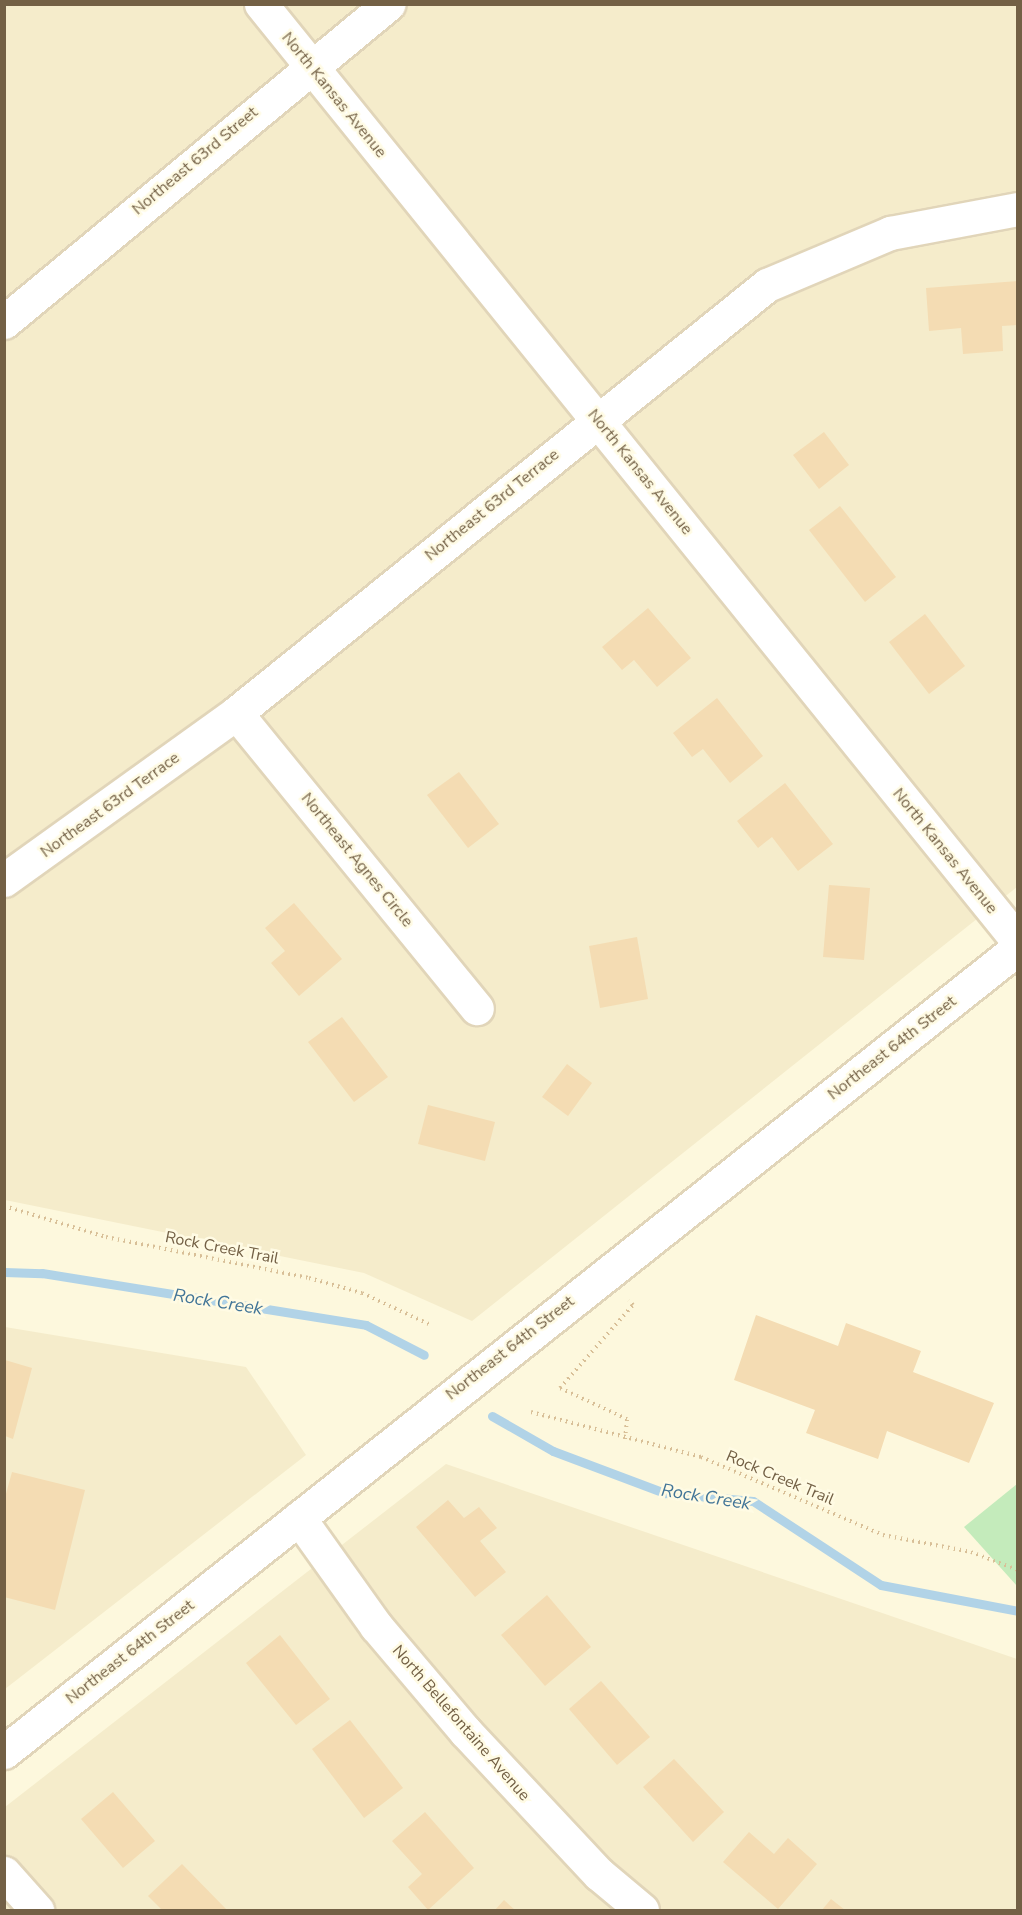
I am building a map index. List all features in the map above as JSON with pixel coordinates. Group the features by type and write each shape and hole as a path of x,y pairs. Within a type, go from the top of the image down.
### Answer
{"street":[{"name":"North Kansas Avenue","path":"261,4 1017,941"},
{"name":"Northeast 63rd Street","path":"4,321 310,65 389,4"},
{"name":"Northeast 63rd Terrace","path":"4,880 236,713 597,419 767,285 890,233 1017,209"},
{"name":"Northeast Agnes Circle","path":"236,713 477,1008"},
{"name":"Northeast 64th Street","path":"4,1752 1017,948"},
{"name":"North Bellefontaine Avenue","path":"299,1518 376,1626 465,1731 599,1874 642,1911"},
{"path":"4,1873 37,1911"}],"path":[{"name":"Rock Creek Trail","path":"4,1206 106,1237 309,1278 362,1293 431,1325"},
{"path":"625,1439 627,1419 560,1388 633,1305 629,1301"},
{"name":"Rock Creek Trail","path":"531,1412 625,1439 700,1457 883,1535 971,1552 1017,1570"}],"shaded area":[{"path":"4,5 1017,5 1017,887 472,1321 364,1273 5,1200"},
{"path":"5,1327 246,1367 306,1455 5,1689"},
{"path":"446,1464 1017,1659 1017,1910 5,1910 5,1807"}],"green space":[{"path":"1017,1484 1017,1586 964,1527"}],"building":[{"path":"1018,281 1018,325 1002,326 1003,351 963,354 961,328 929,331 926,288"},
{"path":"824,432 849,465 819,489 793,455"},
{"path":"840,506 896,577 865,602 809,530"},
{"path":"648,608 691,658 657,687 634,660 622,670 602,647"},
{"path":"925,614 965,666 929,694 889,642"},
{"path":"717,698 763,756 730,783 703,749 692,757 673,733"},
{"path":"459,772 499,824 468,848 427,795"},
{"path":"785,783 833,844 798,871 772,837 758,848 737,821"},
{"path":"829,885 870,888 864,960 823,957"},
{"path":"294,903 342,959 299,996 271,963 285,951 265,928"},
{"path":"637,937 648,999 600,1008 589,946"},
{"path":"342,1017 388,1077 354,1102 308,1042"},
{"path":"567,1064 592,1083 568,1116 542,1097"},
{"path":"428,1105 495,1122 485,1161 418,1144"},
{"path":"756,1315 838,1346 846,1323 921,1351 913,1372 994,1403 969,1463 887,1431 878,1459 806,1433 815,1410 734,1380"},
{"path":"5,1360 32,1368 13,1439 5,1436"},
{"path":"12,1472 85,1490 55,1610 4,1597 4,1501"},
{"path":"448,1500 464,1518 479,1507 497,1528 480,1541 506,1572 475,1597 416,1527"},
{"path":"547,1595 591,1647 545,1686 501,1635"},
{"path":"280,1635 330,1699 296,1725 246,1663"},
{"path":"601,1681 650,1737 617,1765 569,1709"},
{"path":"350,1720 403,1788 364,1818 312,1749"},
{"path":"674,1759 724,1812 693,1842 643,1787"},
{"path":"113,1792 155,1841 123,1868 81,1819"},
{"path":"425,1812 474,1868 428,1910 408,1887 422,1874 392,1841"},
{"path":"749,1832 774,1854 788,1838 817,1864 778,1909 723,1862"},
{"path":"182,1864 227,1910 162,1910 148,1896"},
{"path":"831,1899 845,1910 822,1910"},
{"path":"504,1900 515,1910 495,1910"}],"waterway":[{"name":"Rock Creek","path":"4,1272 42,1273 366,1325 424,1355"},
{"name":"Rock Creek","path":"492,1416 553,1451 665,1493 753,1501 881,1585 1018,1611"}]}
